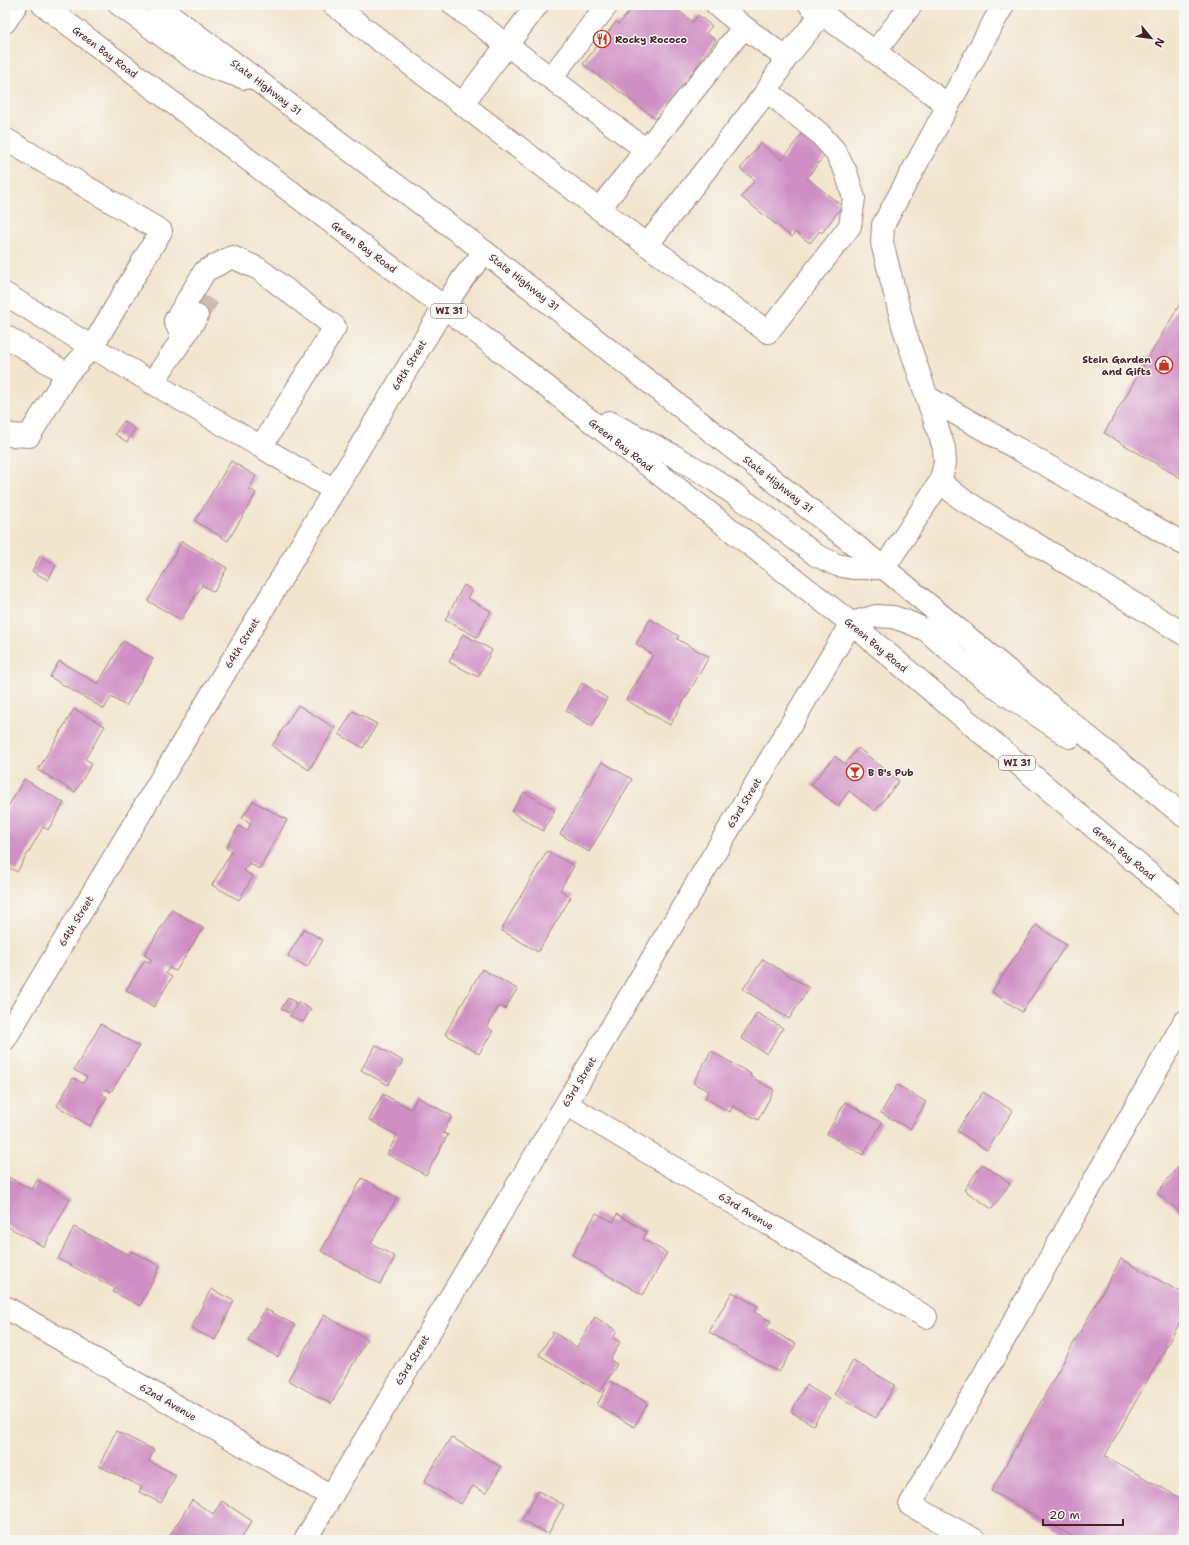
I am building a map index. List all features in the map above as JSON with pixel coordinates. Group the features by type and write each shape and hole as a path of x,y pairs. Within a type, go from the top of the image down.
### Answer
{"main road":[{"path":"5,22 16,5"},
{"name":"Green Bay Road","path":"43,5 444,307 851,623 1184,903"},
{"path":"120,5 193,58 214,68 263,84"},
{"name":"State Highway 31","path":"157,5 486,252 884,568"},
{"path":"334,5 599,209 768,332 850,226 854,198 846,172 835,151 819,133 767,91"},
{"path":"454,5 646,150"},
{"path":"462,104 537,5"},
{"path":"551,78 607,5"},
{"path":"717,5 786,58"},
{"path":"875,52 911,5"},
{"path":"884,568 940,482 945,463 944,448 904,329 882,243 883,225 1003,5"},
{"path":"647,245 767,91 816,9 948,105"},
{"path":"599,209 744,27"},
{"path":"5,139 161,231 92,347 67,374 29,436 9,435 5,432"},
{"name":"64th Street","path":"5,1038 444,307 464,277 486,252"},
{"path":"183,338 175,321 205,271 232,257 259,269 335,327 261,447"},
{"path":"205,271 208,297"},
{"path":"5,294 152,383 334,490"},
{"path":"152,383 197,316"},
{"path":"5,336 67,374"},
{"path":"559,397 674,456 710,477 764,515 816,555 837,565 848,567 884,568 1184,816"},
{"path":"927,397 1184,544"},
{"path":"940,482 963,500 1184,634"},
{"path":"851,623 876,616 893,617 926,630 958,658 998,689 1146,784"},
{"name":"63rd Street","path":"305,1540 566,1104 851,623"},
{"path":"974,1540 910,1505 1182,1028"},
{"name":"63rd Avenue","path":"566,1104 926,1317"},
{"name":"62nd Avenue","path":"5,1307 331,1496"}],"building":[{"path":"635,5 671,5 693,22 698,15 712,26 706,33 716,40 688,78 689,79 657,120 583,64 616,22 619,24"},
{"path":"803,132 828,151 807,178 842,206 822,233 820,231 810,243 795,232 792,237 741,197 755,180 740,169 760,143 782,160"},
{"name":"Stein Garden and Gifts","path":"1184,297 1184,480 1104,433"},
{"path":"124,421 135,429 127,442 115,434"},
{"path":"231,461 256,476 249,489 256,493 228,541 195,521"},
{"path":"182,541 227,568 214,592 202,585 181,620 148,601"},
{"path":"40,556 56,565 48,580 32,571"},
{"path":"464,585 472,590 467,598 491,611 477,637 445,620"},
{"path":"650,619 679,636 677,639 709,657 670,725 626,700 653,655 636,644"},
{"path":"463,634 492,650 478,677 449,662"},
{"path":"123,641 153,659 126,706 111,697 104,709 50,677 59,661 98,684"},
{"path":"582,683 607,698 592,726 566,711"},
{"path":"298,705 335,728 309,770 272,746"},
{"path":"74,709 105,726 85,759 92,763 75,792 38,770"},
{"path":"353,711 377,724 363,748 339,734"},
{"name":"B B's Pub","path":"858,748 899,781 875,811 849,791 838,806 811,785 835,756 845,764"},
{"path":"602,762 632,779 589,852 560,834"},
{"path":"24,779 64,803 48,830 43,827 17,872 5,865 5,812"},
{"path":"524,792 555,810 543,831 512,812"},
{"path":"253,801 287,820 259,869 249,863 244,871 253,876 239,900 212,885 232,851 226,848 239,826 247,831 251,823 242,818"},
{"path":"547,851 574,866 560,890 571,897 538,952 501,930"},
{"path":"172,910 203,928 176,971 169,968 166,973 172,977 154,1007 126,990 145,960 150,963 152,960 144,955"},
{"path":"1036,925 1066,945 1022,1012 992,992"},
{"path":"304,929 323,940 307,967 288,956"},
{"path":"763,959 809,988 789,1019 743,989"},
{"path":"482,969 517,989 505,1009 499,1006 487,1027 493,1031 479,1054 445,1034"},
{"path":"288,998 295,1002 289,1013 281,1009"},
{"path":"298,1002 311,1009 303,1022 290,1016"},
{"path":"757,1013 783,1028 767,1054 741,1038"},
{"path":"101,1024 139,1046 111,1092 105,1089 102,1094 107,1097 90,1126 57,1106 73,1078 83,1083 87,1077 74,1070"},
{"path":"376,1045 403,1061 388,1085 361,1070"},
{"path":"711,1051 751,1074 750,1076 774,1090 758,1120 733,1106 730,1112 705,1098 709,1091 693,1083"},
{"path":"897,1085 926,1102 910,1129 881,1113"},
{"path":"983,1092 1013,1111 987,1150 957,1131"},
{"path":"383,1094 411,1109 417,1097 452,1116 443,1133 448,1135 426,1175 387,1154 397,1135 369,1120"},
{"path":"845,1102 882,1123 863,1155 827,1134"},
{"path":"1184,1159 1184,1215 1157,1193"},
{"path":"982,1164 1010,1183 992,1209 964,1190"},
{"path":"8,1177 32,1190 37,1180 70,1199 44,1247 5,1225 5,1183"},
{"path":"362,1178 397,1198 371,1243 395,1257 380,1284 321,1251"},
{"path":"596,1213 613,1222 617,1214 647,1232 643,1239 667,1253 643,1295 572,1255"},
{"path":"74,1227 129,1255 131,1251 160,1266 140,1306 113,1292 115,1288 58,1259"},
{"path":"1121,1259 1184,1294 1184,1315 1105,1456 1184,1500 1184,1525 1175,1540 1079,1540 991,1491"},
{"path":"211,1289 234,1301 215,1340 191,1328"},
{"path":"732,1292 758,1306 754,1312 771,1321 767,1328 796,1344 779,1372 709,1332"},
{"path":"265,1309 295,1325 278,1357 248,1341"},
{"path":"324,1315 367,1339 331,1404 288,1380"},
{"path":"595,1317 617,1331 613,1338 620,1342 610,1360 617,1364 600,1392 539,1355 553,1332 577,1347"},
{"path":"853,1361 895,1385 876,1418 834,1394"},
{"path":"610,1381 648,1403 634,1427 597,1405"},
{"path":"806,1385 829,1399 813,1425 791,1412"},
{"path":"116,1431 154,1450 149,1461 176,1475 161,1503 139,1492 142,1487 99,1466"},
{"path":"451,1437 501,1467 486,1493 473,1486 461,1504 424,1482"},
{"path":"538,1491 564,1505 548,1534 522,1520"},
{"path":"192,1500 213,1514 222,1501 252,1521 240,1540 177,1540 170,1535"}],"tunnel":[{"path":"197,316 209,297"}],"place":[{"name":"Rocky Rococo","path":"602,39"},
{"name":"Stein Garden and Gifts","path":"1164,365"},
{"name":"B B's Pub","path":"855,772"}]}
